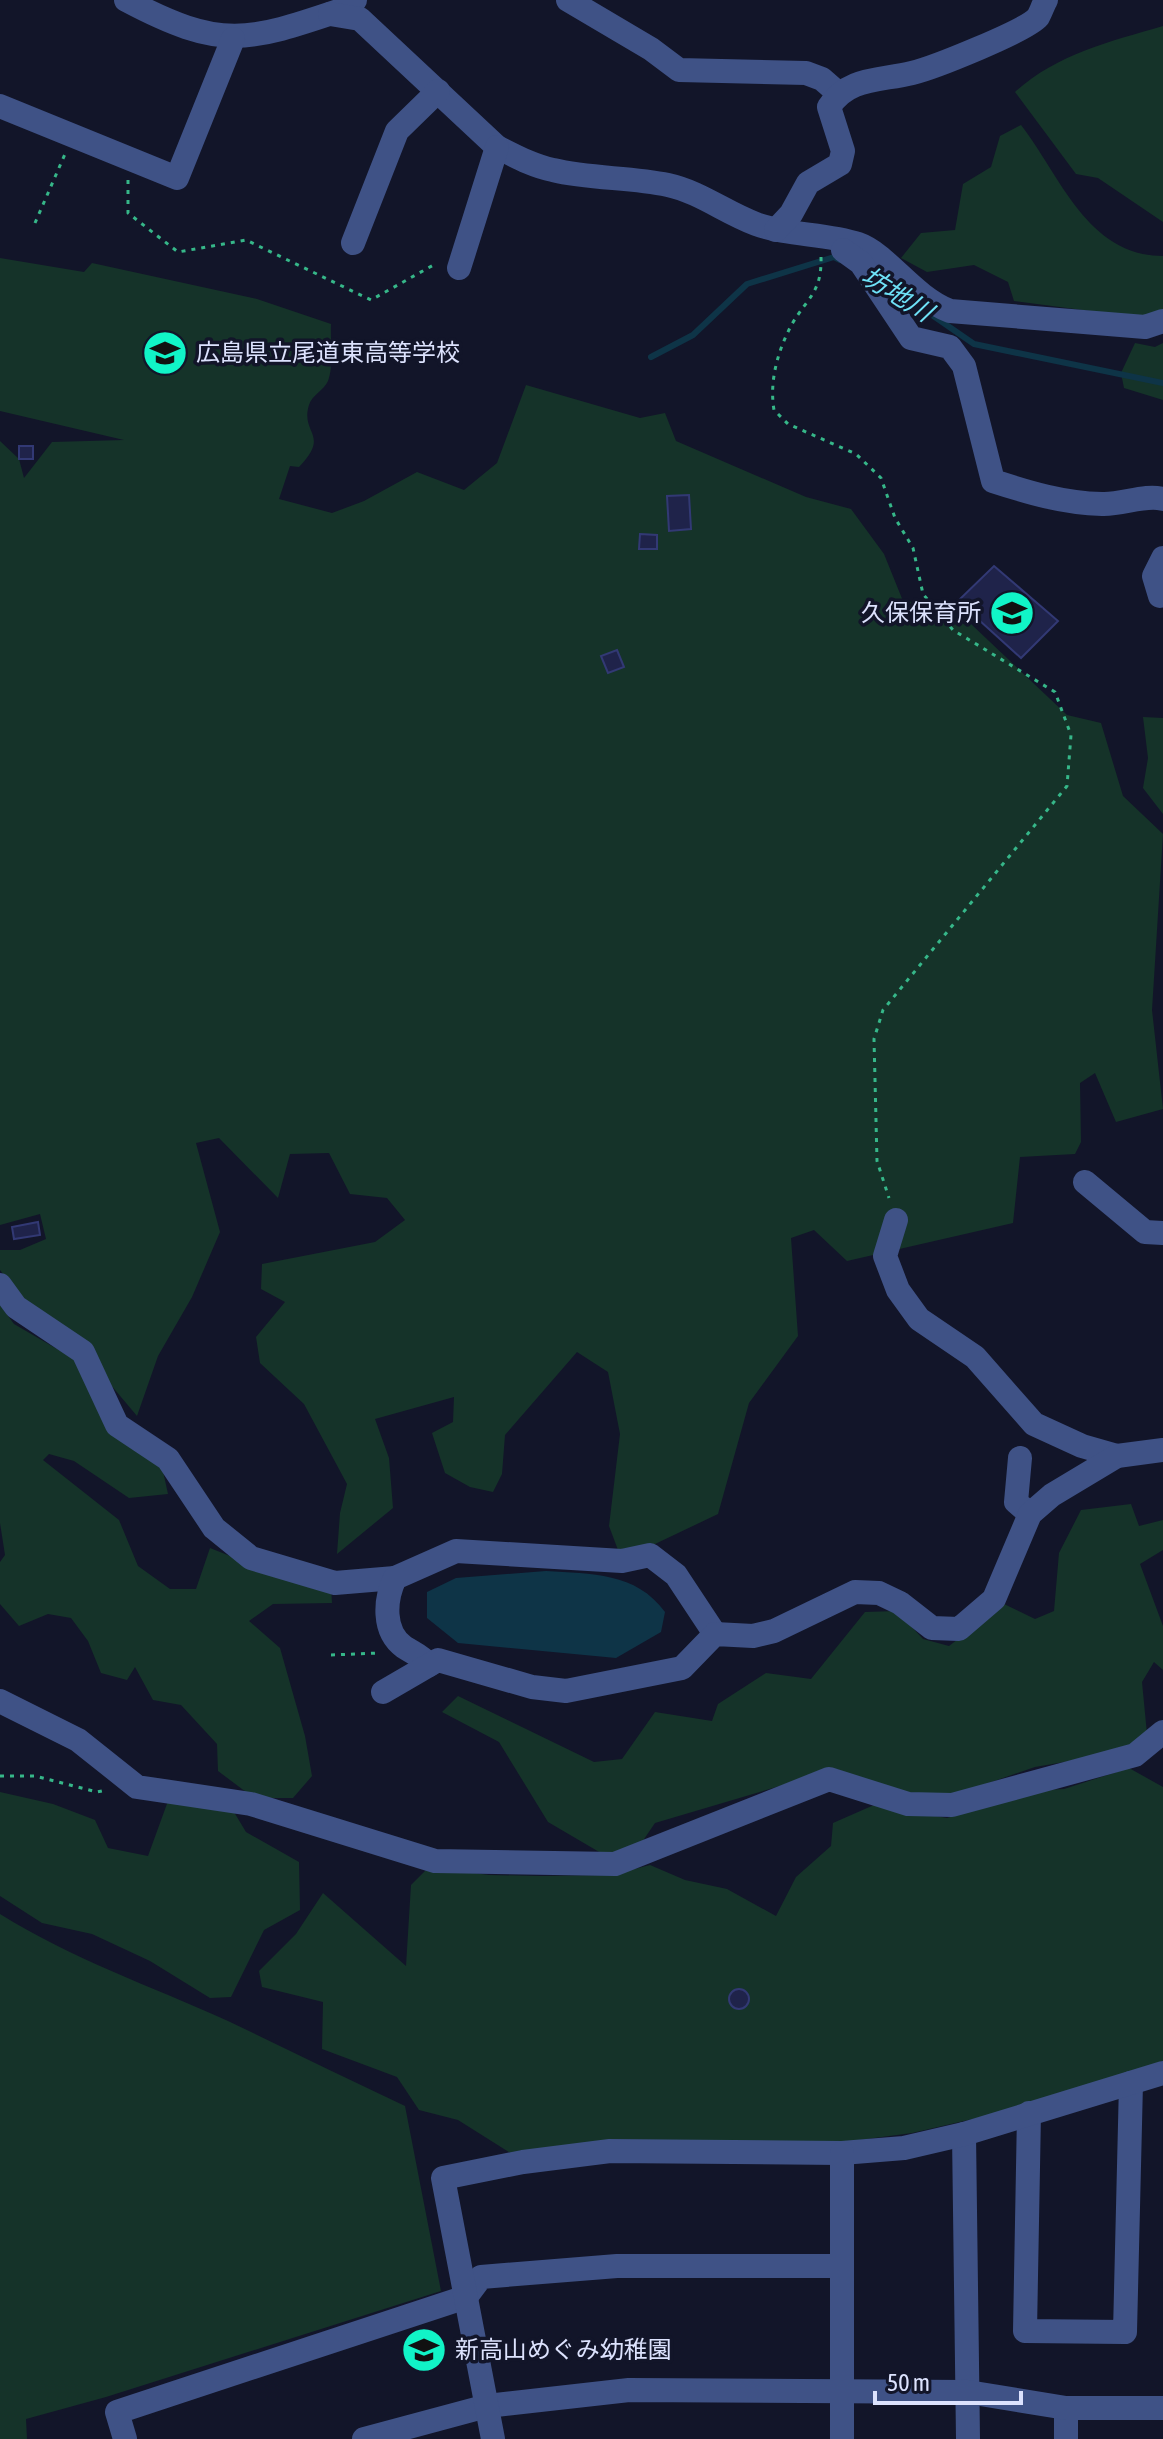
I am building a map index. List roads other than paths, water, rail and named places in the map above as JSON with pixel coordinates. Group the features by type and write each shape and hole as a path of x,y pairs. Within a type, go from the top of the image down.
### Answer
{"street":[{"path":"126,0 183,27 233,39 266,34 332,7 350,7 355,0"},
{"path":"568,0 651,49 679,70 806,73 822,79 838,93"},
{"path":"776,230 791,214 808,183 840,164 843,151 829,107 838,93 856,83 915,73 1004,37 1037,19 1046,0"},
{"path":"332,7 360,19 497,147 553,170 668,185 776,230 839,238 863,246 930,303 950,311 1145,327 1163,321"},
{"path":"0,106 177,178 233,39"},
{"path":"353,243 397,131 438,91"},
{"path":"459,268 497,147"},
{"path":"839,238 840,248 861,263 911,338 950,347 964,366 993,481 1050,500 1104,504 1154,497 1163,499"},
{"path":"1160,596 1154,576 1163,558"},
{"path":"1085,1182 1145,1232 1163,1233"},
{"path":"896,1220 885,1256 898,1290 919,1319 975,1357 1034,1424 1082,1446 1117,1456"},
{"path":"0,1285 16,1307 83,1352 117,1425 168,1459 214,1528 251,1558 335,1583 395,1578 456,1551 622,1561 650,1555 676,1575 715,1634"},
{"path":"383,1692 438,1660 532,1687 566,1691 682,1668 715,1634 753,1636 774,1631 855,1592 879,1593 900,1603 932,1628 959,1629 994,1599 1030,1514 1093,1468 1117,1456 1163,1450"},
{"path":"1020,1458 1016,1502 1030,1514"},
{"path":"395,1578 387,1595 388,1624 401,1645 429,1665"},
{"path":"0,1701 78,1740 137,1787 251,1804 435,1861 615,1864 829,1779 908,1804 952,1805 1135,1755 1163,1732"},
{"path":"493,2439 443,2178 523,2162 610,2151 842,2153 904,2148 964,2134 1163,2073"},
{"path":"1029,2113 1025,2331 1125,2332 1131,2083"},
{"path":"964,2134 968,2439"},
{"path":"842,2153 842,2439"},
{"path":"125,2439 117,2412 466,2297 481,2277 587,2268 842,2266"},
{"path":"364,2439 487,2406 629,2390 968,2392 1066,2408 1163,2408"},
{"path":"1066,2408 1066,2439"}],"water":[{"path":"546,1571 612,1578 640,1589 665,1612 661,1632 616,1658 458,1643 427,1618 427,1592 456,1578"}],"waterway":[{"name":"坊地川","path":"651,357 693,335 747,284 834,257 840,260"},
{"name":"坊地川","path":"885,284 913,301"},
{"name":"坊地川","path":"932,315 974,344 1163,383"}],"place":[{"name":"広島県立尾道東高等学校","path":"165,353"},
{"name":"久保保育所","path":"1012,613"},
{"name":"新高山めぐみ幼稚園","path":"424,2350"}]}
